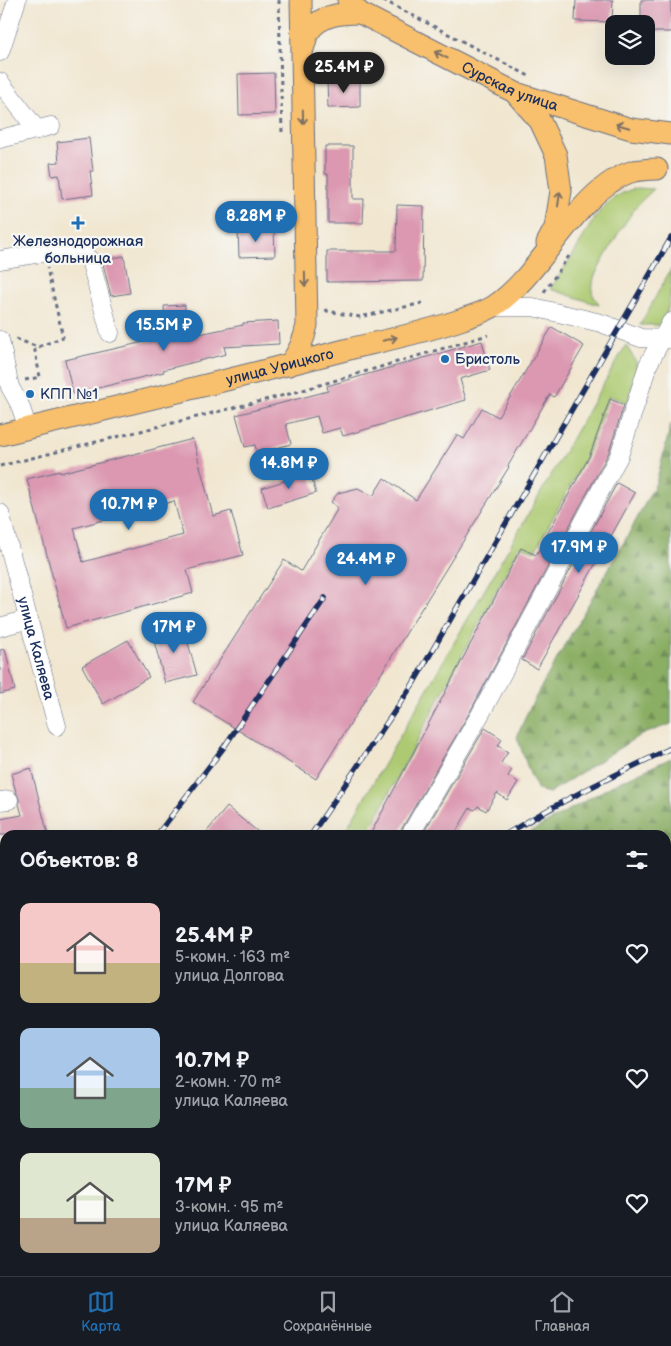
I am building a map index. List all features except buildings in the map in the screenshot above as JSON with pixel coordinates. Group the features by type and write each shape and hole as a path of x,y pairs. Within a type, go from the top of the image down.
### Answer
{"main road":[{"path":"289,365 298,353 304,340 306,325 301,0"},
{"name":"Сурская улица","path":"302,50 308,33 321,20 339,14 354,6 516,93 630,129 671,134"},
{"path":"516,93 540,121 556,155 561,192 555,228 538,261"},
{"path":"538,261 591,200 609,184 634,172 657,168"},
{"name":"улица Урицкого","path":"0,435 445,325 492,307 521,284 538,261"},
{"path":"306,325 311,336 320,345 331,350 343,351"}],"street":[{"path":"0,52 17,0"},
{"path":"0,82 44,128 0,139"},
{"path":"0,260 72,250 83,254 90,260 110,333"},
{"path":"492,307 533,307 601,323 641,338 666,340"},
{"path":"413,830 484,708 619,456 648,365 666,340 671,322"},
{"path":"4,338 9,383 20,404 28,429"},
{"name":"улица Каляева","path":"0,513 57,726"},
{"path":"0,627 29,619"}],"path":[{"path":"279,0 282,138"},
{"path":"383,0 531,76"},
{"path":"533,307 573,250"},
{"path":"4,338 38,347 63,337 43,253"},
{"path":"324,303 327,310 360,317 422,303"},
{"path":"0,466 293,393 488,335"},
{"path":"9,383 40,377 34,346"}],"green space":[{"path":"636,188 654,189 638,204 619,232 594,277 592,293 599,305 550,289 570,260 593,220 615,198"},
{"path":"671,269 669,305 661,325 640,325"},
{"path":"626,345 637,364 637,371 628,403 609,396 587,455 535,551 520,546 370,830 346,830"},
{"path":"671,424 671,724 640,735 549,793 538,790 530,774 517,737 528,711 546,678 656,483"},
{"path":"671,758 671,830 534,830 613,785"}],"railway":[{"path":"314,830 413,684 671,238"},
{"path":"161,830 224,747 325,598"},
{"path":"513,830 566,800 671,748"}],"place":[{"name":"Железнодорожная больница","path":"78,223"},
{"name":"Бристоль","path":"445,359"},
{"name":"КПП №1","path":"30,394"}]}
